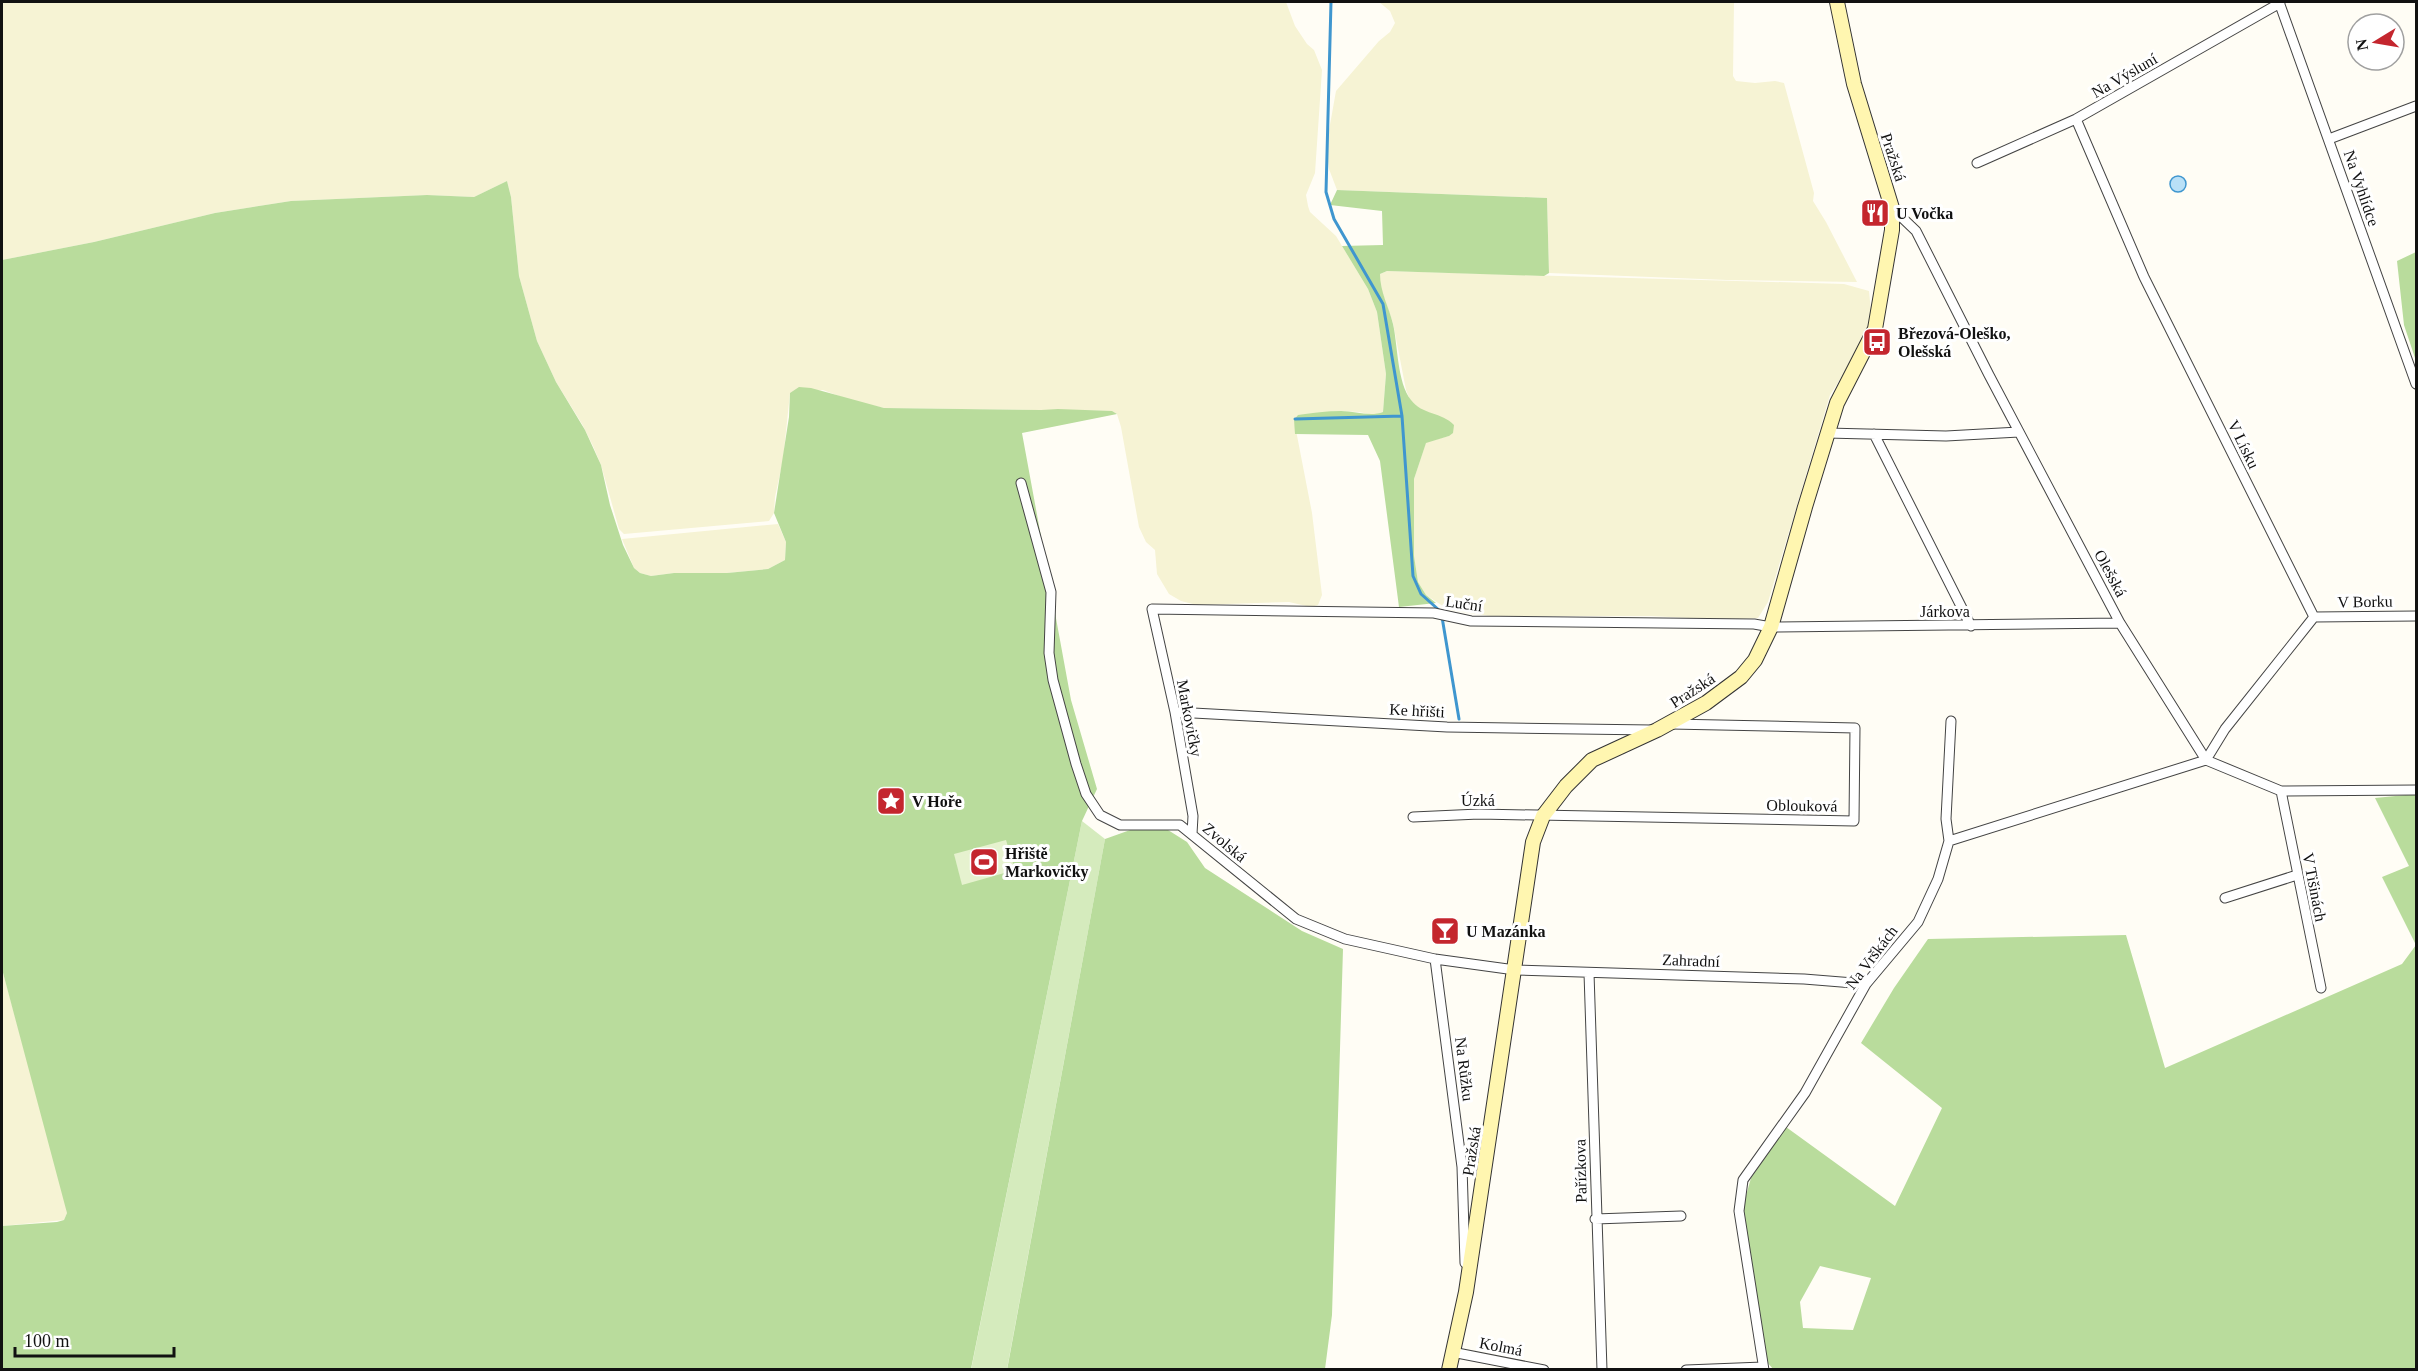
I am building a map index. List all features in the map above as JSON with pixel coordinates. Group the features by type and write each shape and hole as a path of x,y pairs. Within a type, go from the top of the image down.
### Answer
{"street":[{"name":"Pražská","path":"1449,1370 1466,1292 1533,842 1543,816 1566,786 1592,760 1670,724 1706,703 1741,677 1755,660 1771,627 1837,403 1875,329 1892,231 1892,208 1854,84 1837,2"},
{"name":"Na Výsluní","path":"1977,163 2076,120 2279,2"},
{"name":"Na Vyhlídce","path":"2279,2 2416,384"},
{"path":"2330,139 2416,106"},
{"name":"V Lísku","path":"2076,120 2144,277 2314,617"},
{"name":"Olešská","path":"1892,208 1916,231 2120,623 2206,760"},
{"path":"1827,433 1946,436 2019,432"},
{"path":"1874,434 1971,626"},
{"name":"Zvolská","path":"1021,483 1052,592 1049,653 1053,680 1086,794 1100,815 1120,825 1180,825 1296,919 1345,939 1435,959 1515,970"},
{"name":"Luční","path":"1152,609 1434,613 1472,621 1754,624 1771,627"},
{"name":"Markovičky","path":"1152,609 1175,712 1193,816 1192,834"},
{"name":"V Borku","path":"2314,617 2416,616"},
{"path":"2206,760 2225,729 2314,617"},
{"name":"Járkova","path":"1771,627 2120,623"},
{"name":"Ke hřišti","path":"1175,712 1447,727 1657,730"},
{"path":"1951,721 1946,819 1949,841 2206,760 2281,791 2416,790"},
{"name":"Oblouková","path":"1543,816 1854,821 1855,728 1670,724"},
{"name":"V Tišinách","path":"2281,791 2321,988"},
{"name":"Úzká","path":"1413,817 1479,814 1543,816"},
{"name":"Na Vrškách","path":"1763,1368 1739,1211 1743,1180 1805,1093 1866,984 1918,922 1938,879 1949,841"},
{"path":"2225,898 2297,875"},
{"name":"Na Růžku","path":"1435,959 1462,1167 1466,1292"},
{"name":"Zahradní","path":"1515,970 1804,979 1866,984"},
{"name":"Pařízkova","path":"1589,973 1595,1219 1602,1370"},
{"path":"1595,1219 1681,1216"},
{"name":"Kolmá","path":"1452,1352 1544,1370"},
{"path":"1686,1370 1763,1368"}],"shaded area":[{"path":"2,2 1286,2 1295,26 1314,50 1322,70 1315,173 1306,195 1308,206 1310,212 1336,236 1368,289 1377,312 1386,374 1383,412 1374,415 1339,411 1305,414 1294,420 1312,513 1322,595 1318,605 1311,607 1289,602 1197,605 1181,601 1169,594 1157,574 1155,550 1146,542 1139,527 1121,427 1117,414 1111,411 884,408 852,401 823,390 790,393 783,460 774,513 769,521 624,534 619,529 601,465 593,446 556,382 537,341 519,276 511,197 507,181 474,197 427,195 291,201 215,213 94,242 2,260"},
{"path":"1379,2 1734,2 1733,76 1736,81 1784,83 1814,193 1813,201 1857,282 1549,273 1547,198 1337,190 1329,169 1326,147 1336,91 1379,41 1390,32 1395,23 1390,11"},
{"path":"1387,271 1844,284 1869,291 1871,312 1869,327 1855,356 1830,395 1768,602 1758,618 1727,620 1651,616 1490,616 1449,610 1426,595 1418,582 1414,556 1414,479 1426,442 1449,436 1410,400 1406,390 1393,323 1380,286 1380,274"},
{"path":"778,524 786,542 785,560 768,569 727,573 674,573 651,576 640,573 634,568 622,539"},
{"path":"2,969 65,1199 67,1213 64,1220 2,1226"}],"green space":[{"path":"507,181 511,197 519,276 537,341 556,382 585,430 601,465 610,505 623,545 634,568 640,573 651,576 674,573 727,573 768,569 785,560 786,542 774,513 789,417 790,393 799,387 811,388 884,408 1058,409 1112,411 1117,414 1022,433 1071,700 1097,789 1082,821 971,1369 2,1369 2,1226 57,1222 64,1220 67,1213 2,969 2,260 94,242 215,213 291,201 427,195 474,197"},
{"path":"1337,190 1547,198 1549,273 1544,276 1387,271 1380,274 1383,293 1393,324 1400,374 1406,392 1416,405 1454,425 1453,433 1449,436 1426,443 1414,479 1414,556 1418,582 1426,595 1436,603 1399,607 1380,461 1368,435 1295,434 1294,420 1298,415 1336,411 1368,414 1383,412 1386,374 1377,312 1368,289 1342,246 1383,245 1382,211 1330,205"},
{"path":"2416,252 2416,361 2404,325 2397,261"},
{"path":"2416,794 2416,945 2382,877 2409,866 2375,798"},
{"path":"1082,821 1105,839 1007,1369 971,1370"},
{"path":"1133,829 1168,830 1187,842 1205,868 1302,931 1343,949 1332,1315 1325,1369 1007,1370 1105,839"},
{"name":"Hřiště Markovičky","path":"1006,840 1015,870 962,885 954,854"},
{"path":"2126,935 2165,1068 2402,964 2416,945 2416,1369 1773,1369 1767,1362 1742,1210 1751,1178 1786,1127 1895,1206 1942,1108 1861,1043 1894,988 1928,939","holes":["1820,1266 1871,1278 1853,1330 1803,1328 1800,1302"]}],"water":[{"path":"2175,176 2181,176 2186,184 2184,190 2175,192 2170,187 2170,181"}],"waterway":[{"path":"1331,2 1326,192 1334,219 1383,304 1402,416 1413,576 1421,594 1440,611"},
{"path":"1295,419 1402,416"},
{"path":"1442,617 1459,719"}],"place":[{"name":"U Vočka","path":"1875,213"},
{"name":"Březová-Oleško, Olešská","path":"1877,342"},
{"name":"V Hoře","path":"891,801"},
{"name":"Hřiště Markovičky","path":"984,862"},
{"name":"U Mazánka","path":"1445,931"}]}
